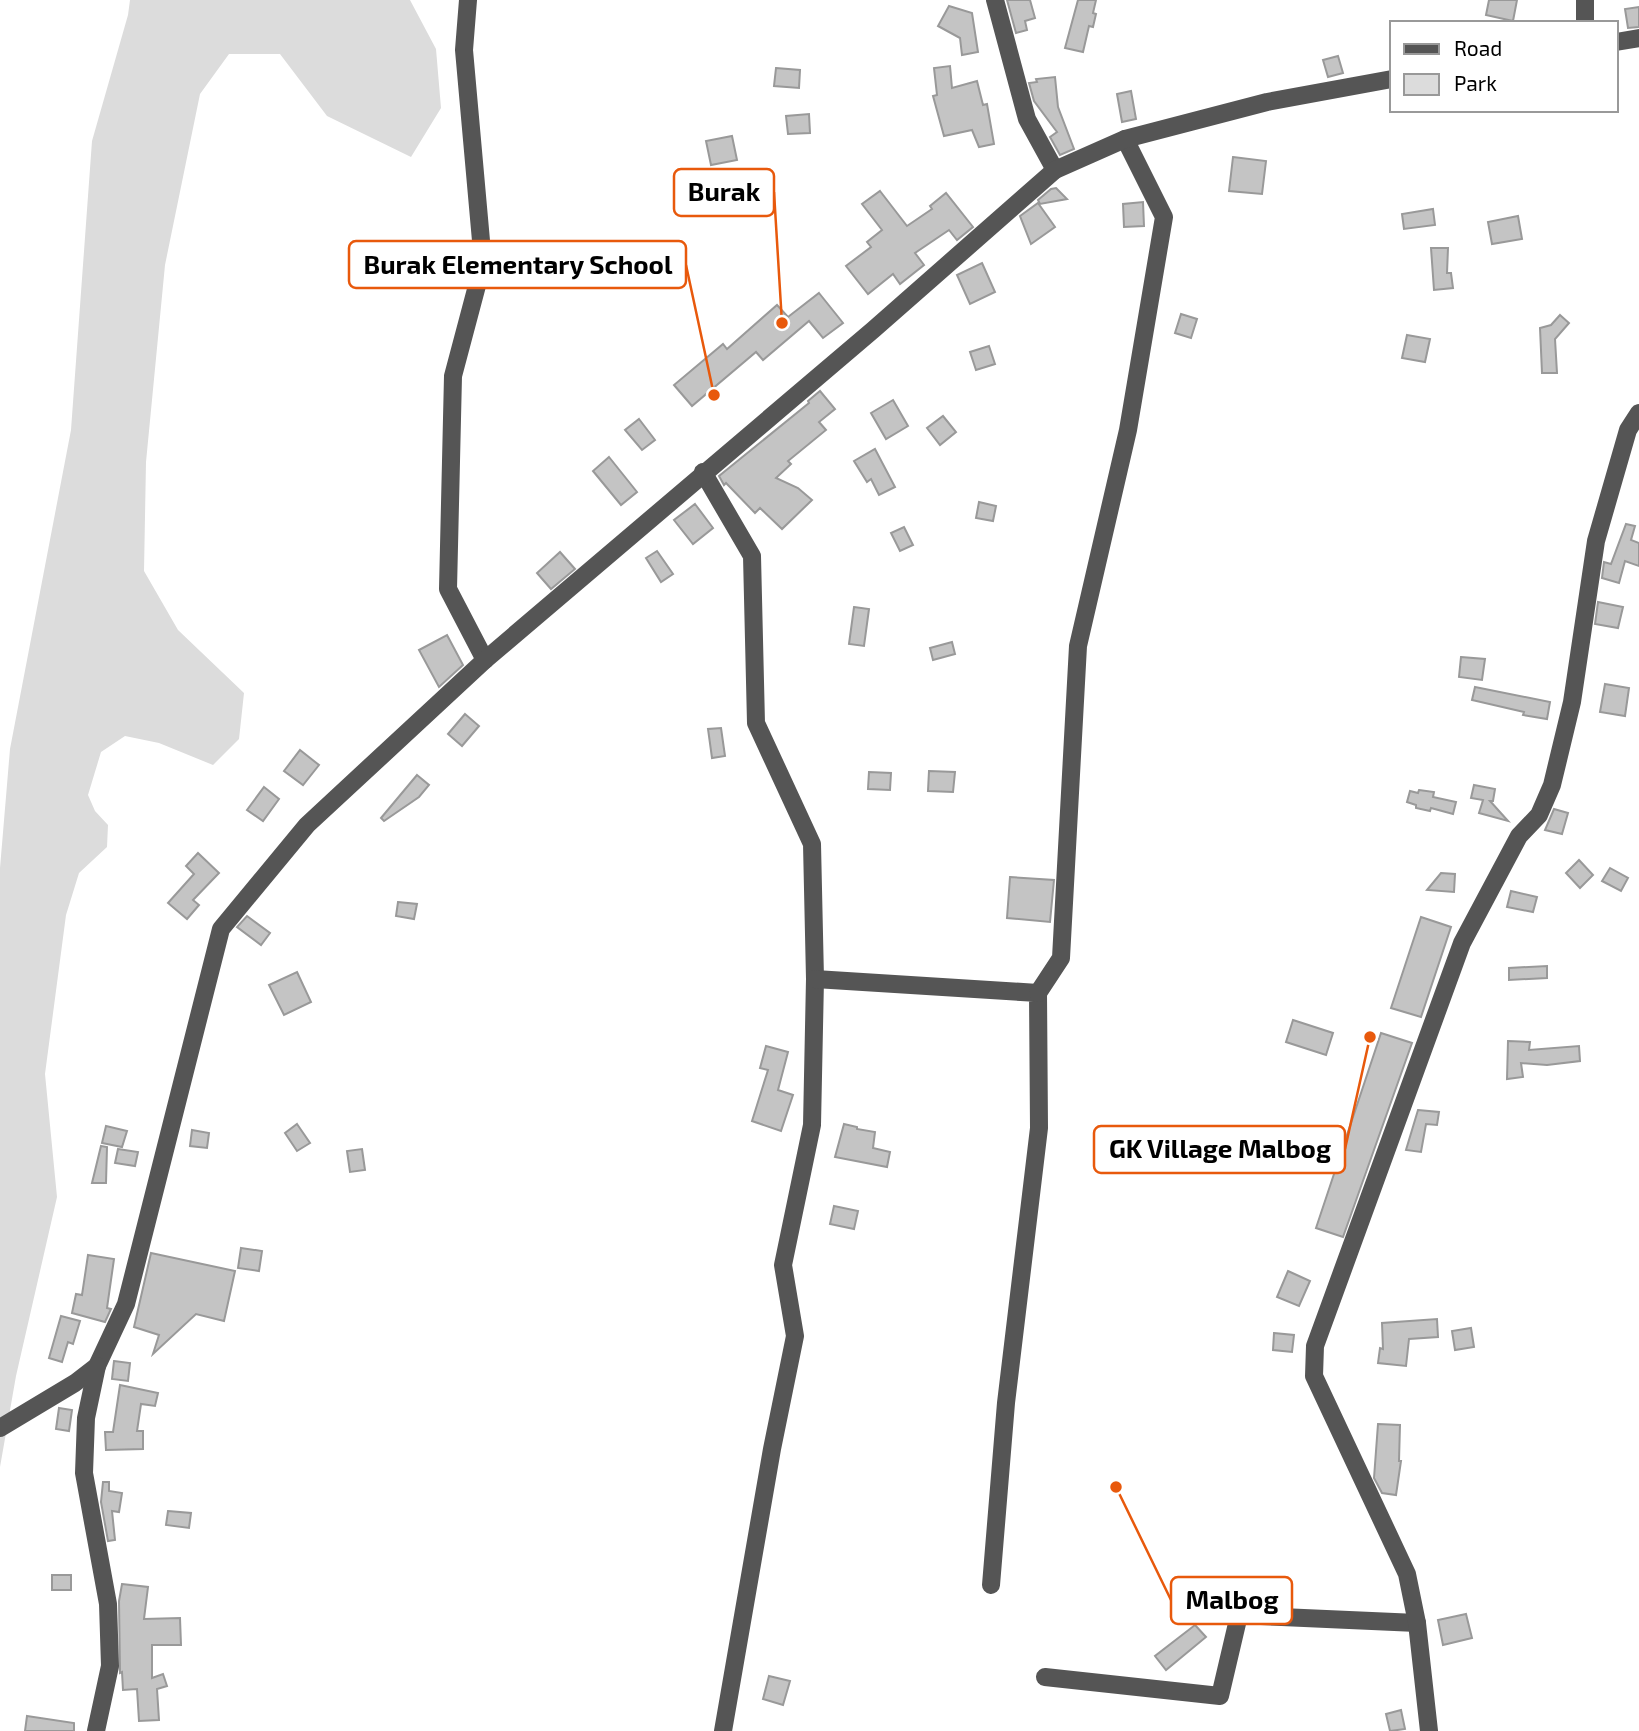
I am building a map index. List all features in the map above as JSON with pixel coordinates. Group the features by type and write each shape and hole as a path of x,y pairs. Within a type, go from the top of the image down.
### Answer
{"street":[{"path":"468,0 464,50 483,263 453,376 448,589 485,660"},
{"path":"995,0 1027,119 1055,170"},
{"path":"1585,0 1585,21"},
{"path":"1618,41 1639,38"},
{"path":"96,1731 110,1667 108,1604 84,1474 86,1418 97,1366 126,1304 221,929 307,825 485,660 873,330 1055,170 1125,139 1267,102 1390,79"},
{"path":"991,1585 1006,1403 1039,1128 1038,993 1061,958 1079,646 1128,430 1164,217 1125,139"},
{"path":"1429,1731 1417,1623 1407,1574 1314,1376 1315,1346 1462,943 1519,836 1539,815 1552,785 1572,702 1596,541 1628,430 1639,413"},
{"path":"703,472 752,556 756,723 812,844 815,979 811,1125 783,1265 795,1336 772,1449 723,1731"},
{"path":"815,979 1038,993"},
{"path":"0,1428 75,1384 97,1366"},
{"path":"1045,1677 1220,1696 1239,1615 1417,1623"}],"green space":[{"path":"130,0 410,0 436,49 441,108 411,157 327,116 280,54 229,54 200,94 165,265 146,462 144,571 178,630 244,693 239,739 213,765 159,743 125,736 101,752 88,795 95,811 108,825 107,847 79,873 66,915 45,1074 57,1197 16,1376 0,1467 0,868 10,749 71,430 92,141"}],"building":[{"path":"1007,0 1030,0 1035,18 1025,21 1027,30 1016,33"},
{"path":"1078,0 1096,0 1093,27 1089,26 1083,52 1065,48"},
{"path":"1489,0 1517,0 1513,21 1486,15"},
{"path":"949,6 972,13 978,52 962,55 960,38 938,26"},
{"path":"1639,7 1639,27 1628,28 1625,9"},
{"path":"1338,56 1343,73 1328,77 1323,60"},
{"path":"950,66 952,88 977,81 983,105 987,104 994,144 979,147 972,130 944,136 933,96 937,95 934,68"},
{"path":"776,68 800,70 799,88 774,86"},
{"path":"1055,77 1058,107 1074,149 1060,155 1050,137 1057,132 1034,101 1029,83 1037,82 1036,79"},
{"path":"1131,91 1136,119 1122,122 1117,94"},
{"path":"809,114 810,133 788,134 786,116"},
{"path":"732,136 737,160 711,165 706,141"},
{"path":"1233,157 1266,161 1262,194 1229,191"},
{"path":"1056,188 1067,199 1040,204 1038,200"},
{"path":"880,191 907,226 932,209 930,206 946,193 973,227 957,240 949,230 915,253 924,265 900,284 893,274 868,294 846,266 871,247 867,242 882,230 862,204"},
{"path":"1143,202 1144,226 1124,227 1123,204"},
{"path":"1038,203 1055,227 1031,244 1020,216"},
{"path":"1433,209 1435,225 1404,229 1402,214"},
{"path":"1518,216 1522,239 1492,244 1488,222"},
{"path":"1431,248 1448,248 1447,273 1451,273 1453,288 1434,290"},
{"path":"982,263 995,292 970,304 957,275"},
{"path":"819,293 843,323 823,338 809,321 763,360 756,352 692,406 674,385 723,344 727,349 777,305 788,317"},
{"path":"1181,314 1197,319 1191,338 1175,333"},
{"path":"1560,315 1569,323 1555,339 1557,373 1542,373 1540,328 1551,325"},
{"path":"1407,335 1430,339 1425,362 1402,358"},
{"path":"989,346 995,364 976,370 970,352"},
{"path":"820,391 835,409 819,422 826,430 788,461 791,464 776,478 798,488 812,500 782,529 760,508 755,513 726,483 724,485 719,476"},
{"path":"893,400 908,426 886,439 871,413"},
{"path":"943,416 956,432 940,445 927,428"},
{"path":"639,419 655,440 642,450 625,430"},
{"path":"875,449 895,487 879,495 871,479 867,482 854,461"},
{"path":"609,457 637,492 621,505 593,471"},
{"path":"979,502 996,506 993,521 976,518"},
{"path":"695,504 713,528 693,544 674,520"},
{"path":"1626,524 1635,526 1631,540 1639,543 1639,566 1625,561 1619,583 1602,578 1604,562 1611,564"},
{"path":"904,527 913,545 900,551 891,533"},
{"path":"657,551 673,574 661,582 646,558"},
{"path":"560,552 575,569 551,589 537,573"},
{"path":"1598,602 1623,607 1618,628 1595,624"},
{"path":"854,607 869,609 864,646 849,644"},
{"path":"447,635 463,665 439,687 419,650"},
{"path":"952,642 955,654 933,660 930,648"},
{"path":"1461,657 1485,659 1482,680 1459,677"},
{"path":"1605,684 1629,688 1625,716 1600,712"},
{"path":"1475,687 1550,702 1547,719 1472,700"},
{"path":"465,714 479,726 462,746 448,734"},
{"path":"721,728 725,756 712,758 708,729"},
{"path":"300,750 319,765 303,785 284,771"},
{"path":"929,771 955,772 953,792 928,791"},
{"path":"869,772 891,773 890,790 868,789"},
{"path":"417,775 429,785 419,797 384,821 381,818"},
{"path":"1474,785 1495,789 1493,801 1490,801 1508,821 1479,813 1483,800 1471,798"},
{"path":"264,787 279,799 263,821 247,810"},
{"path":"1419,790 1434,792 1433,797 1456,802 1453,814 1431,808 1430,811 1416,808 1416,805 1407,802 1410,791 1418,793"},
{"path":"1554,809 1568,813 1562,834 1545,830"},
{"path":"198,853 219,873 193,900 199,905 187,919 168,903 194,874 186,866"},
{"path":"1579,860 1593,875 1580,888 1566,873"},
{"path":"1610,868 1628,878 1621,891 1602,881"},
{"path":"1441,873 1455,874 1454,892 1427,890"},
{"path":"1010,877 1054,880 1050,922 1007,918"},
{"path":"1511,891 1537,897 1533,912 1507,907"},
{"path":"398,902 417,904 414,919 396,916"},
{"path":"247,916 270,933 261,945 237,927"},
{"path":"1421,917 1451,927 1421,1017 1391,1008"},
{"path":"1547,966 1547,978 1509,980 1509,968"},
{"path":"297,972 311,1002 284,1015 269,985"},
{"path":"1293,1020 1333,1033 1326,1055 1286,1042"},
{"path":"1381,1033 1412,1043 1343,1237 1316,1228"},
{"path":"1508,1041 1530,1042 1529,1050 1579,1046 1580,1061 1547,1065 1521,1063 1523,1077 1507,1079"},
{"path":"766,1046 788,1052 778,1090 793,1095 781,1131 752,1121 768,1070 760,1068"},
{"path":"1418,1110 1439,1112 1437,1125 1426,1124 1421,1152 1406,1150"},
{"path":"297,1124 310,1143 297,1151 285,1133"},
{"path":"844,1124 875,1132 873,1148 890,1152 887,1167 835,1157"},
{"path":"106,1126 127,1131 122,1147 102,1143"},
{"path":"192,1130 209,1133 207,1148 190,1146"},
{"path":"101,1146 107,1147 106,1183 92,1183"},
{"path":"118,1149 138,1152 135,1166 115,1163"},
{"path":"362,1149 365,1170 350,1172 347,1151"},
{"path":"834,1206 858,1211 854,1229 830,1224"},
{"path":"241,1248 262,1251 259,1271 238,1268"},
{"path":"151,1253 235,1271 224,1321 196,1314 153,1354 159,1335 134,1327"},
{"path":"88,1255 114,1259 107,1308 111,1309 105,1322 72,1313 76,1294 82,1295"},
{"path":"1288,1271 1310,1281 1299,1306 1277,1297"},
{"path":"61,1316 80,1321 73,1344 68,1342 62,1362 49,1358"},
{"path":"1437,1319 1438,1337 1409,1339 1406,1366 1378,1363 1380,1348 1383,1349 1382,1323"},
{"path":"1471,1328 1474,1347 1455,1350 1452,1331"},
{"path":"1274,1333 1294,1335 1292,1352 1273,1350"},
{"path":"114,1361 130,1363 128,1381 112,1379"},
{"path":"120,1385 158,1393 155,1406 141,1404 137,1431 143,1431 143,1449 106,1450 105,1432 113,1432"},
{"path":"59,1408 72,1410 69,1431 56,1429"},
{"path":"1378,1424 1400,1425 1401,1461 1396,1495 1382,1493 1374,1478"},
{"path":"103,1482 109,1482 109,1491 122,1493 119,1512 112,1511 115,1540 108,1541 101,1502"},
{"path":"168,1511 191,1513 189,1528 166,1525"},
{"path":"52,1575 71,1575 71,1590 52,1590"},
{"path":"122,1584 148,1587 144,1619 180,1618 181,1645 152,1645 152,1678 163,1674 167,1686 157,1689 159,1720 139,1721 137,1689 123,1690 122,1672 120,1673 119,1601"},
{"path":"1466,1614 1472,1638 1443,1645 1438,1620"},
{"path":"1195,1625 1206,1637 1166,1670 1155,1656"},
{"path":"769,1676 790,1681 783,1705 763,1699"},
{"path":"1401,1710 1405,1729 1390,1731 1386,1714"},
{"path":"27,1716 74,1723 74,1731 25,1731"}],"place":[{"name":"Burak","path":"782,323"},
{"name":"Burak Elementary School","path":"714,395"},
{"name":"GK Village Malbog","path":"1370,1037"},
{"name":"Malbog","path":"1116,1487"}]}
